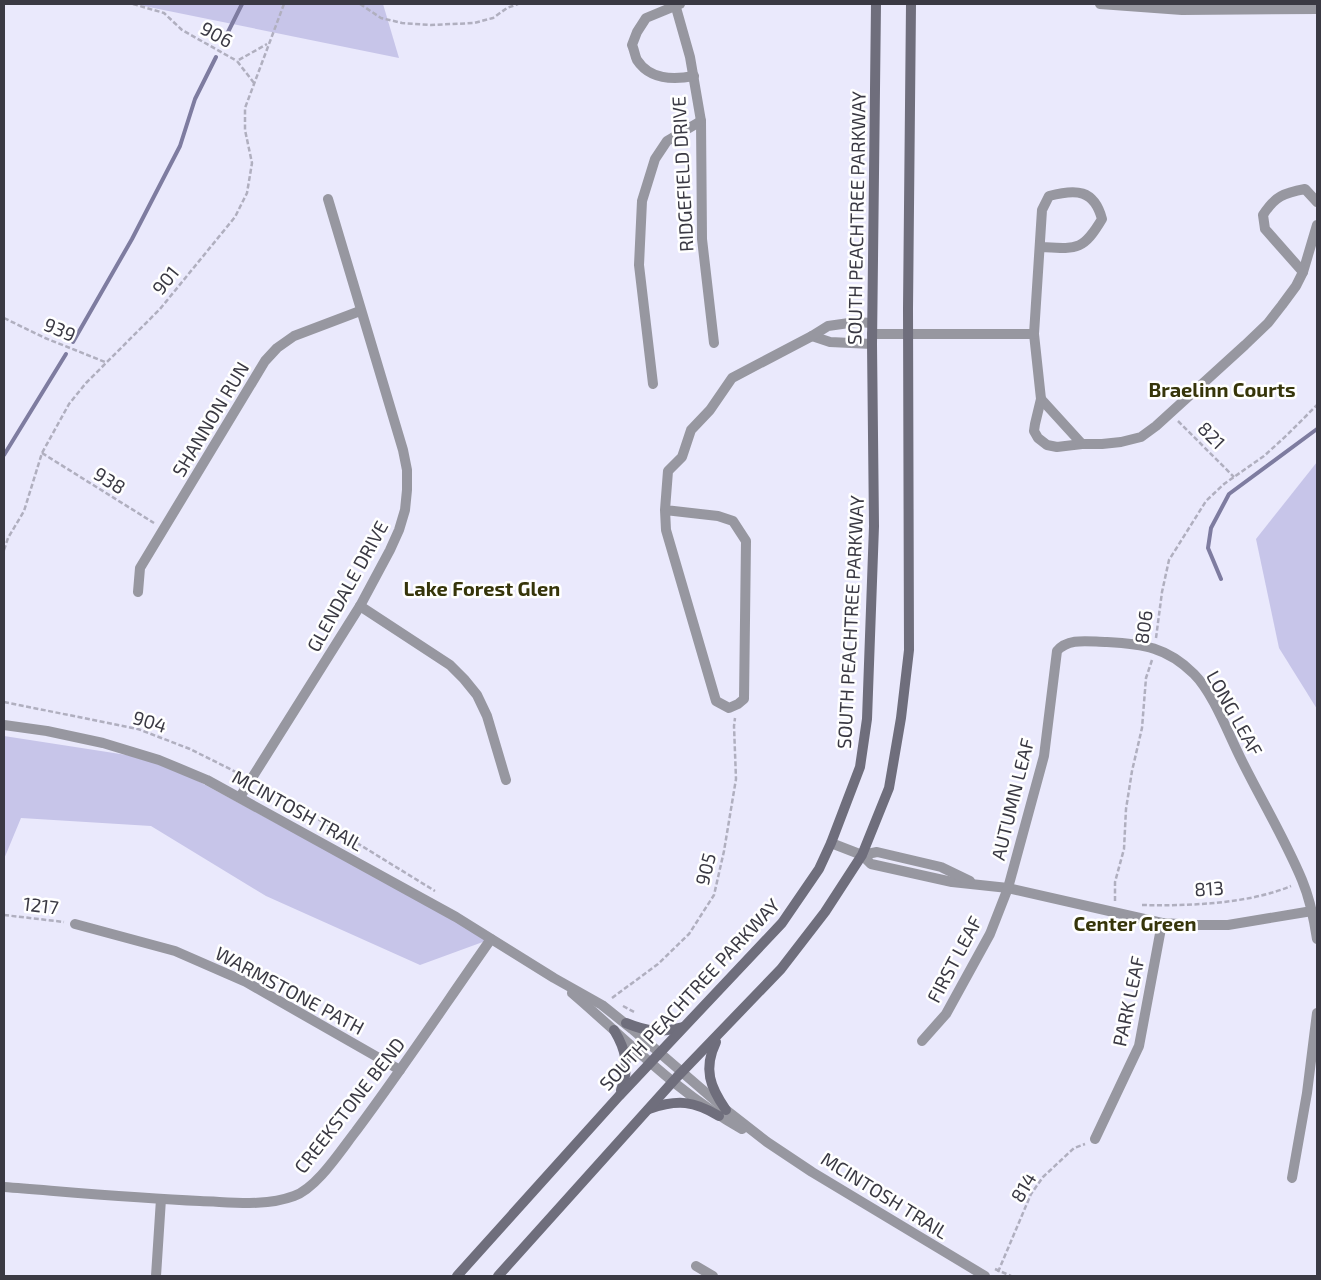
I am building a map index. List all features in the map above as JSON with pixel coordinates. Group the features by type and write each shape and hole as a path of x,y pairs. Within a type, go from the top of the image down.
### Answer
{"main road":[{"name":"SOUTH PEACHTREE PARKWAY","path":"458,1276 619,1096 782,923 819,870 860,767 867,719 874,526 872,323 876,4"},
{"path":"498,1276 673,1081 782,970 825,912 862,855 889,788 901,718 909,650 908,334 911,4"},
{"path":"626,1023 645,1030 665,1032 684,1027"},
{"path":"614,1030 623,1045 627,1062 626,1080 619,1096"},
{"path":"719,1035 710,1053 709,1074 714,1093 723,1113"},
{"path":"648,1109 666,1103 685,1102 723,1113"}],"street":[{"path":"677,4 646,18 636,32 632,45 637,60 660,77 678,80 694,76"},
{"name":"RIDGEFIELD DRIVE","path":"677,4 694,76 701,122 702,239 714,343"},
{"path":"1100,4 1182,10 1317,10"},
{"path":"652,384 639,265 642,201 655,159 667,141 701,122"},
{"path":"1303,272 1265,229 1263,214 1271,202 1286,192 1305,188 1317,202"},
{"path":"1041,247 1078,247 1092,236 1102,219 1098,205 1087,194 1068,191 1049,196 1042,210 1034,334 1042,399 1034,431 1038,438 1047,445 1057,447 1102,444 1122,442 1140,437 1170,414 1268,322 1296,286 1303,272 1317,225"},
{"name":"GLENDALE DRIVE","path":"240,797 360,606 399,530 405,510 407,470 403,450 328,199"},
{"name":"SHANNON RUN","path":"138,592 140,568 265,361 277,348 294,336 360,311"},
{"path":"665,510 718,516 733,522 746,540 744,699 729,708 716,701 666,530 665,510 668,471 682,457 690,430 710,410 732,378 828,326 856,322 872,323"},
{"path":"812,336 830,342 908,334 1034,334"},
{"path":"1042,399 1082,444"},
{"path":"360,606 450,665 464,679 477,695 487,716 506,780"},
{"name":"LONG LEAF","path":"1048,718 1057,651 1062,645 1070,642 1129,644 1155,649 1195,675 1208,694 1242,762 1281,833 1303,881 1312,911 1317,939"},
{"name":"AUTUMN LEAF","path":"1008,888 1044,756 1048,718"},
{"name":"MCINTOSH TRAIL","path":"4,725 48,730 103,743 159,760 207,780 240,797 456,917 554,978 602,1005 683,1072 723,1113"},
{"path":"831,843 862,855 877,852 941,867 978,885 1008,888 1114,913 1162,922 1196,926 1228,925 1312,911"},
{"name":"FIRST LEAF","path":"922,1041 946,1014 990,934 1008,888"},
{"name":"PARK LEAF","path":"1095,1139 1139,1046 1162,922"},
{"name":"WARMSTONE PATH","path":"75,924 175,952 246,982 400,1070"},
{"name":"CREEKSTONE BEND","path":"4,1187 254,1204 296,1196 311,1185 334,1159 400,1070 491,939"},
{"name":"MCINTOSH TRAIL","path":"554,978 673,1081 812,1172 985,1276"},
{"path":"1292,1178 1307,1094 1317,1013"},
{"path":"156,1276 161,1199"},
{"path":"696,1266 713,1276"}],"path":[{"name":"906","path":"133,4 164,13 182,30 237,61 254,83"},
{"name":"901","path":"4,550 8,538 24,512 42,453 69,404 106,362 160,309 235,217 247,193 252,163 245,130 245,108 284,4"},
{"path":"360,4 381,18 402,23 474,24 493,18 507,8 518,4"},
{"name":"906","path":"237,61 268,43"},
{"name":"939","path":"4,318 45,338 106,362"},
{"name":"806","path":"1114,913 1115,882 1124,849 1126,809 1142,728 1146,678 1155,649 1162,592 1169,560 1206,501 1224,484 1264,456 1317,405"},
{"name":"821","path":"1170,414 1234,477"},
{"name":"938","path":"42,453 164,529"},
{"name":"904","path":"4,702 138,729 190,749 252,779 278,794"},
{"name":"905","path":"612,998 658,964 689,934 714,895 724,851 736,779 734,726 738,704"},
{"name":"813","path":"1134,905 1246,899 1275,893 1303,881"},
{"name":"1217","path":"4,915 75,924"},
{"name":"814","path":"998,1271 1031,1194 1043,1177 1074,1148 1095,1139"}],"shaded area":[{"path":"134,4 383,4 399,58"},
{"path":"1317,462 1317,709 1279,648 1256,539"},
{"path":"4,736 159,760 491,939 420,965 266,896 151,826 21,818 4,859"}],"waterway":[{"path":"222,44 242,4"},
{"path":"73,342 132,239 180,146 195,99 216,57"},
{"path":"4,455 66,354"},
{"path":"1221,579 1208,548 1211,528 1229,494 1317,429"}],"district":[{"name":"Braelinn Courts","path":"1222,389"},
{"name":"Lake Forest Glen","path":"482,588"},
{"name":"Center Green","path":"1135,923"}]}
